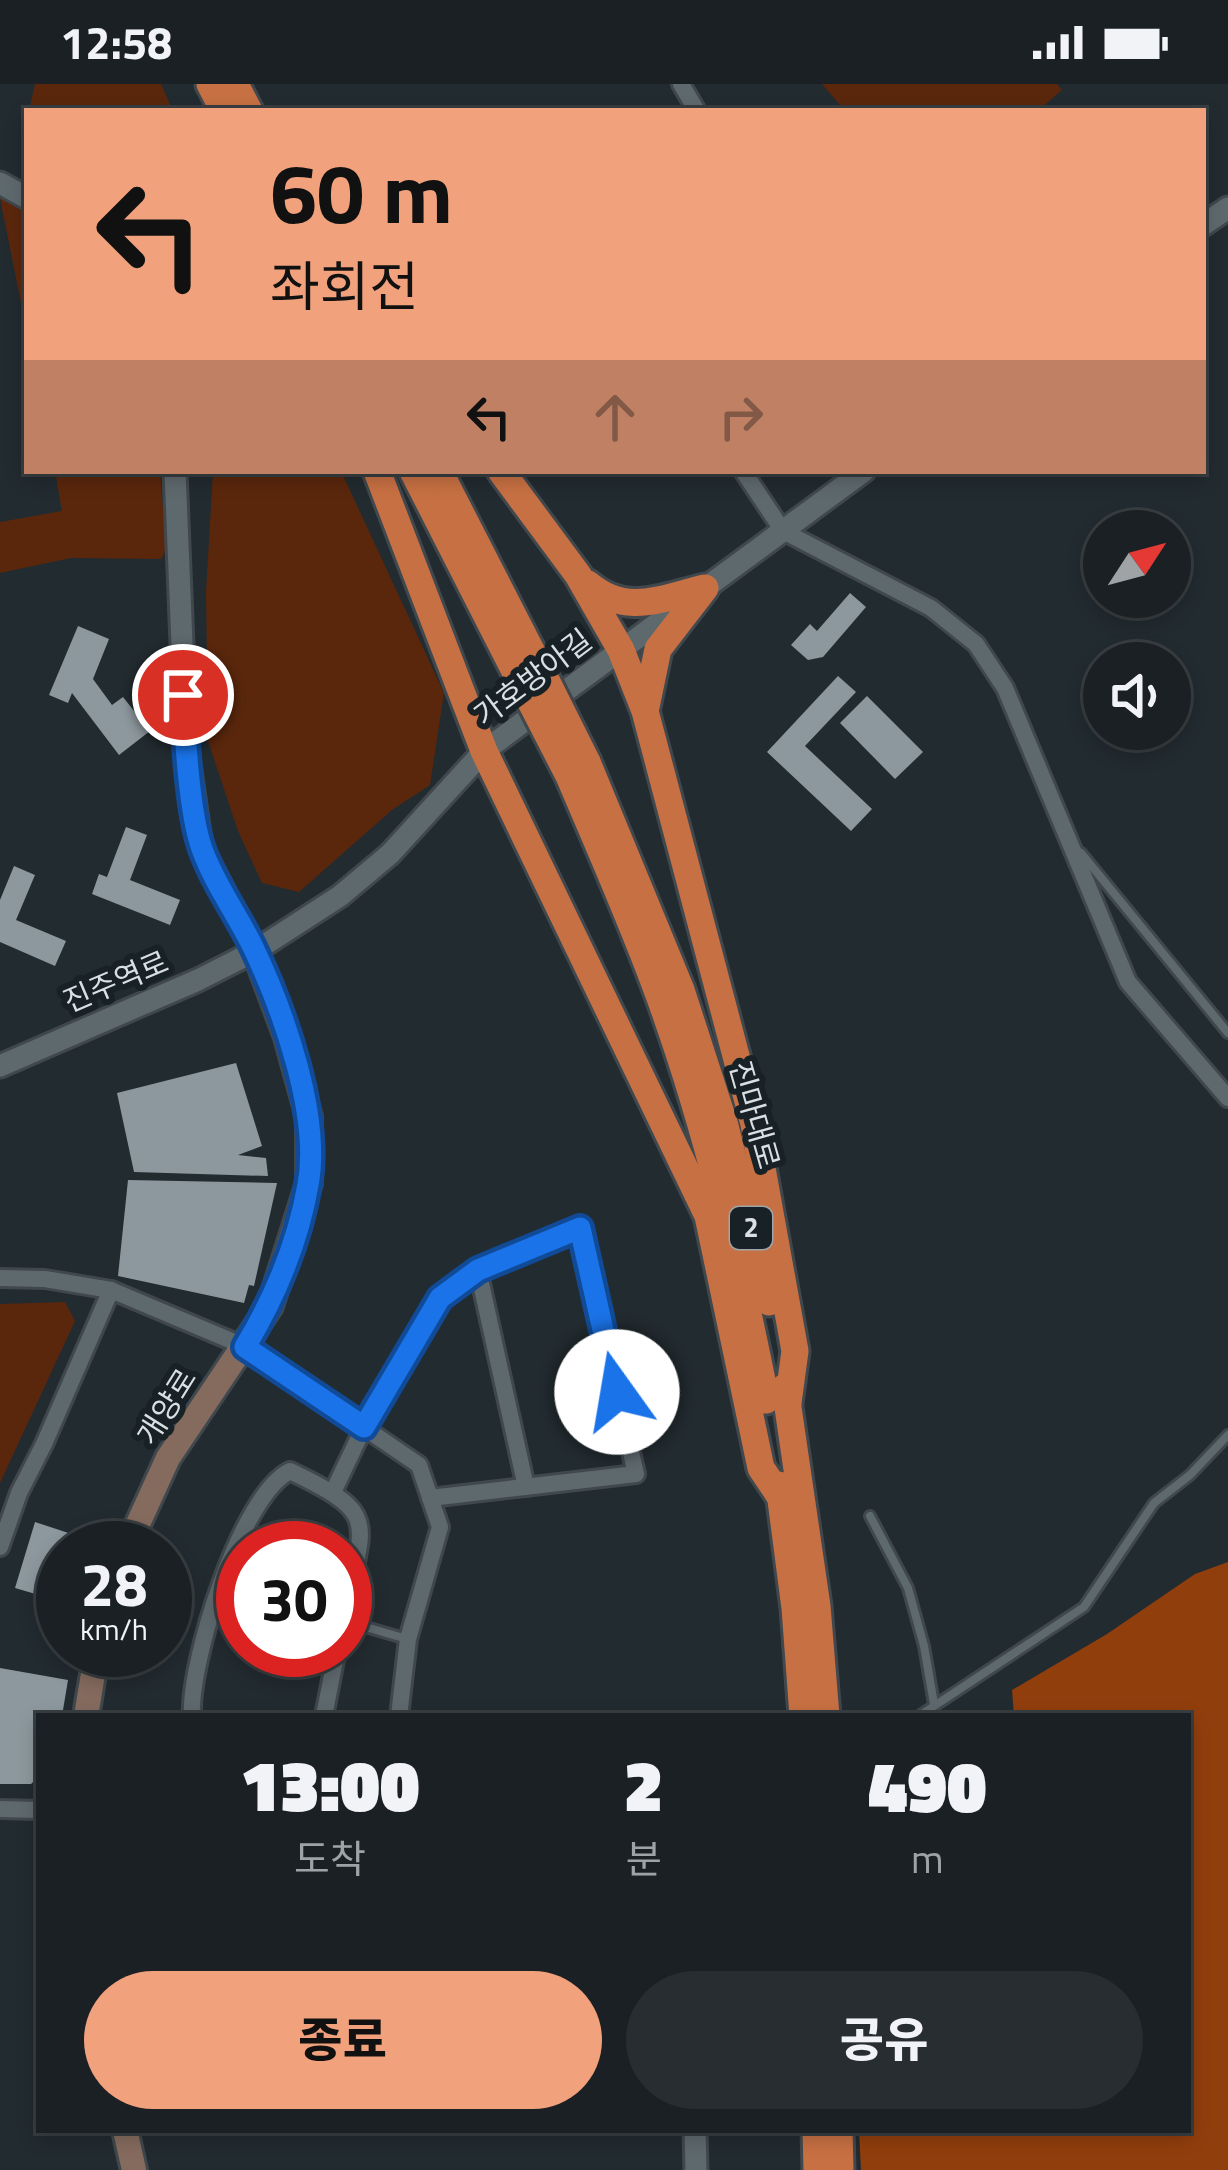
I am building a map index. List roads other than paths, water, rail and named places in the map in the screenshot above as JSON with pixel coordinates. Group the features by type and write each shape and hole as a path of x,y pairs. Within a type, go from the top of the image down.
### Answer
{"highway":[{"path":"209,84 243,103"},
{"path":"378,474 484,751 708,1216 761,1468 781,1498"},
{"name":"2","path":"415,474 528,670"},
{"name":"2","path":"440,474 578,769"},
{"path":"503,474 578,575 621,650 645,711 754,1124 795,1351 788,1403"},
{"path":"578,575 617,604 705,588"},
{"path":"645,711 658,649 705,588"},
{"name":"진마대로","path":"578,769 681,990 725,1126 769,1301 788,1403 817,1606 826,1713"},
{"name":"진마대로","path":"578,769 704,1132 747,1306 781,1498 803,1713"},
{"path":"816,2133 817,2170"},
{"path":"839,2133 840,2170"}],"main road":[{"name":"개양로","path":"139,1521 168,1458 245,1347 281,1278 309,1183 308,1117 287,1037 255,951"},
{"path":"86,1713 92,1677"},
{"path":"126,2133 134,2170"}],"street":[{"name":"개양로","path":"175,474 186,742 201,848 255,951"},
{"path":"745,474 783,531 931,608 976,644 1005,688 1128,982 1228,1098"},
{"name":"가호방아길","path":"255,951 367,875 484,751 860,474"},
{"name":"진주역로","path":"0,1066 255,951"},
{"path":"333,1492 364,1427 440,1298 478,1270 580,1228 636,1474 430,1498"},
{"path":"478,1270 526,1487"},
{"path":"0,1278 45,1279 111,1290 245,1347 419,1465 440,1527 408,1640 399,1713"},
{"path":"0,1546 19,1493 111,1290"},
{"path":"192,1713 198,1651 229,1560 275,1478 290,1471 333,1492 353,1508 360,1521"},
{"path":"325,1713 332,1677"},
{"path":"0,1809 36,1810"},
{"path":"695,2133 696,2170"}],"lane":[{"path":"1067,834 1228,1033"},
{"path":"924,1713 1084,1607 1154,1503 1190,1475 1228,1435"},
{"path":"869,1516 908,1588 934,1705"},
{"path":"372,1629 408,1640"}]}
